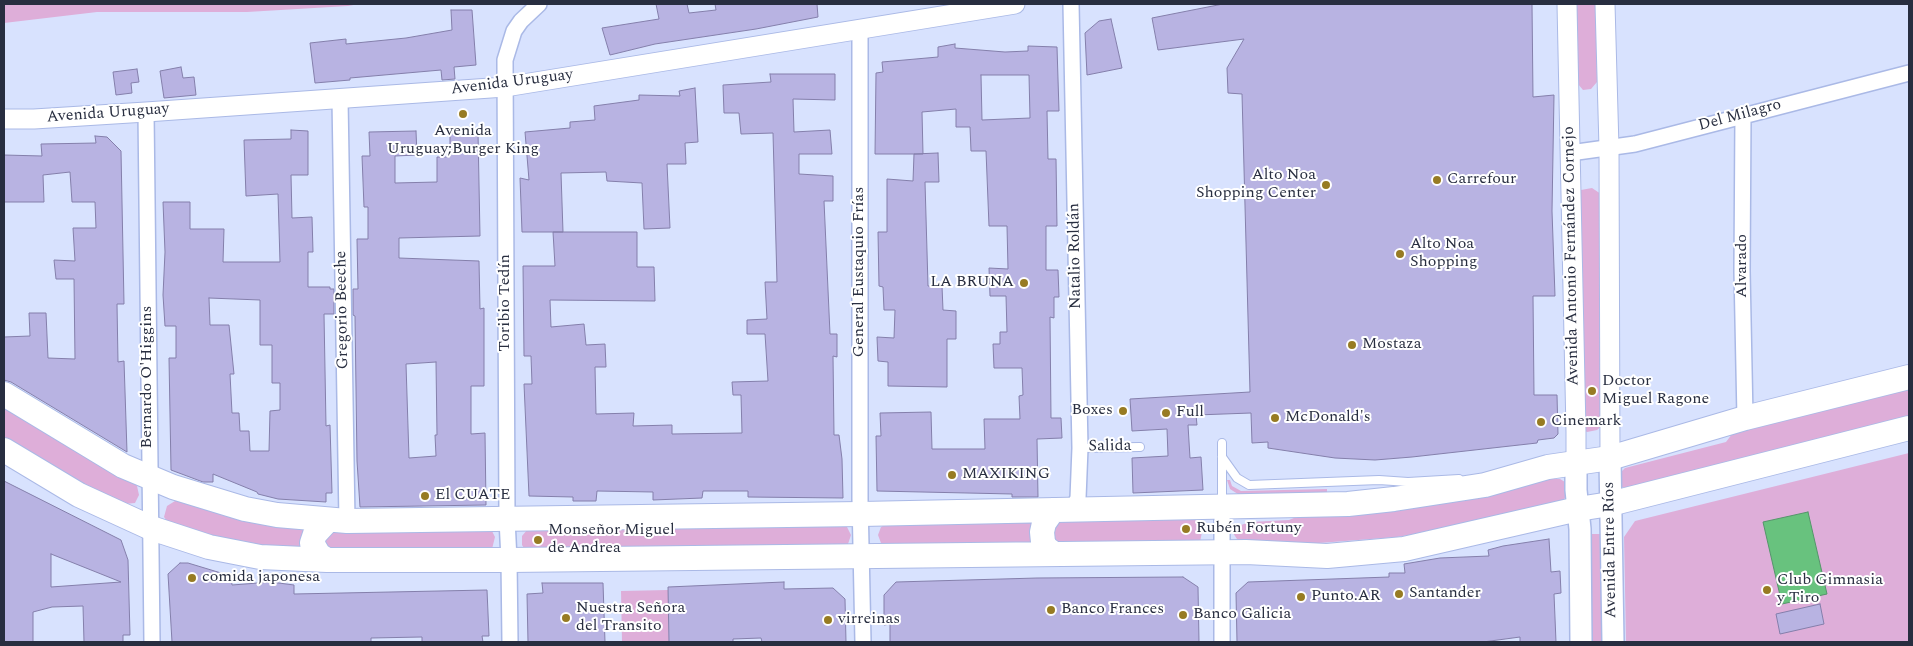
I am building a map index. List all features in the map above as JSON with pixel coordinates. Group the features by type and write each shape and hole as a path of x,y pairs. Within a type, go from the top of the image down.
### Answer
{"main road":[{"path":"4,394 105,455 149,478 245,509 277,515 337,520 507,519 860,514 1222,505 1333,493 1394,499 1485,485 1548,467 1610,458 1745,418 1909,377"},
{"path":"4,450 79,495 151,528 209,547 260,557 327,560 509,560 1222,552 1327,556 1404,549 1578,509 1610,504 1909,428"},
{"name":"Avenida Entre Ríos","path":"1610,458 1613,642"},
{"name":"Avenida Antonio Fernández Cornejo","path":"1576,463 1578,509"},
{"path":"1052,553 1043,542 1042,532 1044,523 1063,509"},
{"name":"Avenida Entre Ríos","path":"1578,509 1580,529 1581,642"},
{"path":"327,560 319,555 312,543 315,534 337,520"}],"street":[{"name":"Toribio Tedín","path":"510,642 507,519 505,60 514,31 521,20 540,4"},
{"name":"Avenida Uruguay","path":"4,119 34,119 504,88 1015,4"},
{"name":"Natalio Roldán","path":"1063,509 1078,498 1080,448 1071,4"},
{"name":"Avenida Antonio Fernández Cornejo","path":"1567,4 1576,463"},
{"path":"1604,4 1609,148 1610,458"},
{"name":"General Eustaquio Frías","path":"860,29 860,514 862,642"},
{"name":"Del Milagro","path":"1570,153 1635,144 1909,73"},
{"name":"Gregorio Beeche","path":"337,520 340,99"},
{"name":"Bernardo O'Higgins","path":"146,112 152,642"},
{"name":"Alvarado","path":"1742,115 1742,272 1745,418"},
{"path":"1222,505 1222,642"}],"lane":[{"path":"1222,443 1222,505"},
{"name":"Salida","path":"1080,448 1140,447"},
{"path":"1222,457 1237,478 1249,485 1333,493"}],"shaded area":[{"path":"4,4 359,4 247,12 97,12 4,23"},
{"path":"1576,4 1596,4 1597,82 1591,89 1583,90 1578,84"},
{"path":"1592,188 1601,194 1604,424 1597,430 1587,432 1579,428 1577,197 1581,190"},
{"path":"1909,386 1909,417 1629,488 1620,487 1618,475 1625,468 1726,442 1735,430"},
{"path":"4,405 132,479 137,486 139,495 135,503 124,504 112,500 4,441"},
{"name":"Club Gimnasia y Tiro","path":"1909,453 1909,642 1626,642 1624,537 1635,521"},
{"path":"1549,479 1560,479 1565,482 1568,490 1564,500 1556,505 1446,529 1397,537 1319,543 1255,544 1242,542 1233,533 1233,530 1238,526 1250,522 1289,520 1301,515"},
{"path":"1227,480 1230,480 1232,486 1241,491 1327,489 1327,492 1241,496 1230,489"},
{"path":"185,500 309,527 311,551 258,548 170,525 164,517 167,506 175,501"},
{"path":"1808,512 1827,594 1782,604 1763,522"},
{"path":"1193,513 1200,519 1203,527 1200,542 1060,545 1053,541 1053,521"},
{"path":"1040,519 1041,546 891,548 881,543 878,535 881,527 890,522"},
{"path":"838,522 847,527 851,535 848,544 840,550 527,553 522,545 522,536 527,530"},
{"path":"332,528 492,531 495,537 492,549 329,554 323,547 325,533"},
{"path":"1587,534 1601,534 1602,642 1589,642"},
{"path":"668,590 669,642 622,642 621,591"}],"building":[{"path":"656,4 687,4 689,13 716,10 715,4 817,4 818,17 756,29 655,44 610,55 602,28 659,19"},
{"name":"Alto Noa Shopping","path":"1223,4 1532,4 1533,97 1554,95 1552,211 1555,296 1533,296 1534,395 1557,395 1558,434 1554,438 1538,440 1537,443 1412,457 1375,460 1335,458 1268,448 1268,442 1252,443 1251,413 1196,415 1197,425 1188,425 1190,458 1201,457 1203,490 1133,493 1132,458 1168,456 1167,429 1132,431 1130,399 1250,392 1242,94 1228,93 1227,68 1244,39 1158,50 1152,18"},
{"path":"451,10 472,10 476,65 454,67 455,79 442,80 441,70 315,83 310,43 346,39 346,44 406,38 452,30"},
{"path":"1111,19 1122,68 1087,75 1085,33 1099,21"},
{"path":"955,44 955,48 1005,52 1028,51 1028,46 1057,47 1059,111 1047,111 1048,159 1056,159 1057,226 1046,226 1046,270 1058,270 1059,297 1054,297 1054,318 1050,317 1051,418 1061,418 1062,438 1037,439 1038,497 1012,497 1012,494 877,491 876,436 881,436 880,413 931,412 932,449 985,449 984,419 1020,419 1019,396 1023,395 1022,368 994,368 993,344 1000,344 1000,332 1007,332 1006,296 990,296 989,268 1008,269 1007,226 989,226 986,151 971,151 970,127 956,127 956,109 922,112 923,154 875,154 876,73 883,72 882,62 938,57 938,47","holes":["981,75 1029,75 1030,118 982,120"]},
{"path":"181,67 183,78 194,77 196,95 164,98 160,71"},
{"path":"137,69 139,82 131,83 132,93 116,95 113,72"},
{"path":"770,74 835,74 835,100 793,99 794,132 830,130 832,154 799,154 799,174 833,176 833,201 824,201 830,334 837,334 837,357 833,356 834,435 839,435 843,498 748,497 748,491 703,491 702,498 653,500 653,492 597,491 596,501 573,501 573,497 529,496 524,384 532,384 531,356 524,356 523,266 555,266 553,232 637,232 637,267 654,267 655,301 550,300 551,327 584,324 586,345 605,344 606,367 595,367 596,414 634,413 633,426 672,425 672,434 742,433 741,395 733,395 732,382 768,381 765,334 747,334 747,320 767,319 765,282 777,282 773,133 741,134 739,113 724,113 723,85 771,82"},
{"path":"695,88 698,142 685,143 686,164 667,164 670,228 644,229 642,183 607,181 606,172 561,173 563,232 522,232 520,178 529,180 525,132 570,128 570,122 595,120 594,106 639,100 639,95 680,96 679,91"},
{"path":"291,130 308,131 308,175 291,175 292,218 312,217 313,252 308,252 308,287 330,287 330,289 334,289 334,314 324,314 326,426 330,425 332,493 326,493 326,502 278,499 258,494 213,474 213,482 203,482 171,470 169,358 176,358 176,326 165,326 163,202 190,202 190,229 224,229 223,262 280,262 278,194 246,196 244,140 291,139","holes":["209,298 260,300 260,345 272,345 272,383 280,383 280,410 270,411 269,451 250,451 249,431 240,431 239,413 232,413 230,374 234,374 229,325 210,325"]},
{"path":"416,131 417,155 395,156 395,183 437,182 437,157 450,157 450,132 478,132 480,236 399,238 399,258 479,261 480,309 484,308 484,386 471,386 471,434 485,433 486,505 360,507 357,461 353,289 358,289 357,239 368,239 368,207 364,207 362,156 370,156 369,132","holes":["436,362 437,435 435,435 436,456 409,458 406,364"]},
{"path":"95,136 107,137 121,151 124,304 117,304 118,362 124,361 127,452 11,382 4,380 4,337 30,336 29,313 46,313 48,358 75,359 74,279 56,279 54,260 75,261 73,228 96,228 95,202 72,202 70,172 43,175 44,202 4,202 4,155 42,156 41,144 96,143"},
{"path":"938,153 939,182 925,182 928,286 942,286 943,310 956,311 956,339 947,339 947,387 888,386 888,362 878,361 877,337 894,338 895,310 884,310 883,287 879,286 878,232 887,232 887,179 913,181 914,154"},
{"path":"4,481 121,540 128,560 130,635 123,635 123,642 84,642 83,606 52,607 33,612 33,642 4,642","holes":["51,554 121,582 51,587"]},
{"path":"1549,539 1551,572 1560,571 1561,593 1554,594 1556,642 1520,642 1520,637 1483,642 1237,642 1236,593 1248,582 1389,577 1389,573 1405,573 1404,564 1440,558 1489,556 1488,550"},
{"path":"180,563 188,563 231,576 232,585 271,582 294,585 294,594 487,590 489,636 482,636 483,642 422,642 422,637 371,638 371,642 172,642 168,574"},
{"path":"1183,577 1198,587 1199,642 890,642 890,624 884,625 884,595 896,582 1037,578"},
{"path":"784,582 784,589 833,588 845,599 846,642 762,642 761,638 733,639 733,642 669,642 668,587"},
{"name":"Nuestra Señora del Transito","path":"542,583 603,583 605,642 528,642 527,594 543,593"},
{"path":"1820,604 1824,624 1780,634 1776,614"}],"place":[{"name":"Avenida Uruguay;Burger King","path":"463,114"},
{"name":"Carrefour","path":"1437,180"},
{"name":"Alto Noa Shopping Center","path":"1326,185"},
{"name":"Alto Noa Shopping","path":"1400,254"},
{"name":"LA BRUNA","path":"1024,283"},
{"name":"Mostaza","path":"1352,345"},
{"name":"Doctor Miguel Ragone","path":"1592,391"},
{"name":"Boxes","path":"1123,411"},
{"name":"Full","path":"1166,413"},
{"name":"McDonald's","path":"1275,418"},
{"name":"Cinemark","path":"1541,422"},
{"name":"MAXIKING","path":"952,475"},
{"name":"El CUATE","path":"425,496"},
{"name":"Rubén Fortuny","path":"1186,529"},
{"name":"Monseñor Miguel de Andrea","path":"538,540"},
{"name":"comida japonesa","path":"192,578"},
{"name":"Club Gimnasia y Tiro","path":"1767,590"},
{"name":"Santander","path":"1399,594"},
{"name":"Punto.AR","path":"1301,597"},
{"name":"Banco Frances","path":"1051,610"},
{"name":"Banco Galicia","path":"1183,615"},
{"name":"Nuestra Señora del Transito","path":"566,618"},
{"name":"virreinas","path":"828,620"}]}
